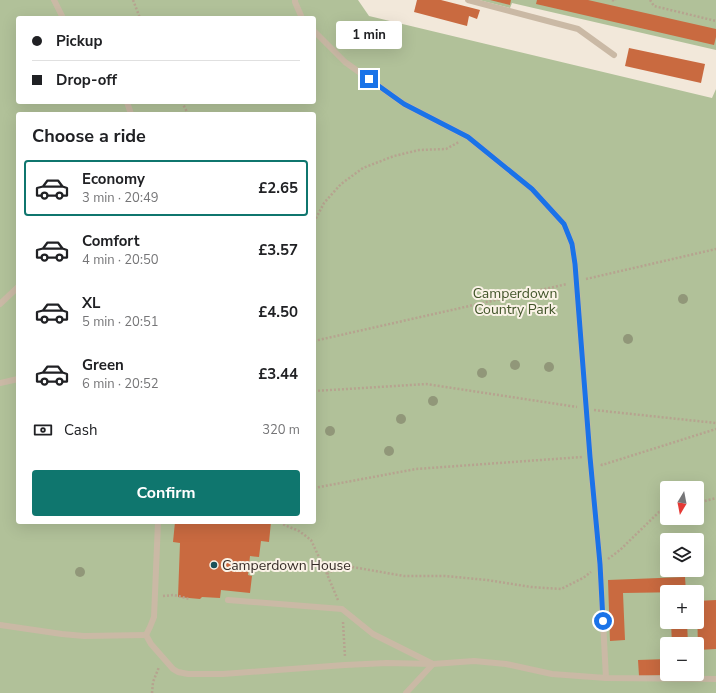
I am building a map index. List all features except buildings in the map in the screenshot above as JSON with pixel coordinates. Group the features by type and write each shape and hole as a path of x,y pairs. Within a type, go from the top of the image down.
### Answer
{"lane":[{"path":"54,0 62,16"},
{"path":"295,0 301,16"},
{"path":"468,0 578,29 614,54"},
{"path":"316,33 345,62 404,104 468,137 532,189 564,224 572,244 576,282 600,564 606,678"},
{"path":"0,304 16,288"},
{"path":"0,383 16,379"},
{"path":"146,635 154,617 158,524"},
{"path":"228,600 342,609 374,634 433,664"},
{"path":"0,626 84,636 146,635"},
{"path":"146,635 173,669 178,672 188,674 223,674 387,663 433,664 474,661 506,664 552,674 606,678 716,679"},
{"path":"406,693 433,664"}],"path":[{"path":"133,0 139,16"},
{"path":"612,0 615,0"},
{"path":"650,0 654,6 716,21"},
{"path":"316,218 324,203 341,184 363,168 394,156 419,150 446,149 468,137"},
{"path":"316,341 716,249"},
{"path":"316,391 426,384 586,409 716,423"},
{"path":"316,488 416,469 590,457 602,465 716,429"},
{"path":"704,501 716,498"},
{"path":"327,574 341,564 404,576 445,576 487,580 531,587 560,589 583,578 620,550 660,512"},
{"path":"282,524 299,531 311,540 327,574 342,609 345,665"},
{"path":"154,597 174,595 189,600"},
{"path":"152,693 153,682 162,657"}],"green space":[{"name":"Camperdown Country Park","path":"0,0 358,0 369,16 712,98 716,89 716,693 0,693"},
{"path":"479,0 716,0 716,50 512,3 510,8"}],"place":[{"name":"Camperdown House","path":"214,565"}],"route":[{"path":"369,79 404,104 468,137 532,189 564,224 572,244 575,264 600,564 603,621"}]}
